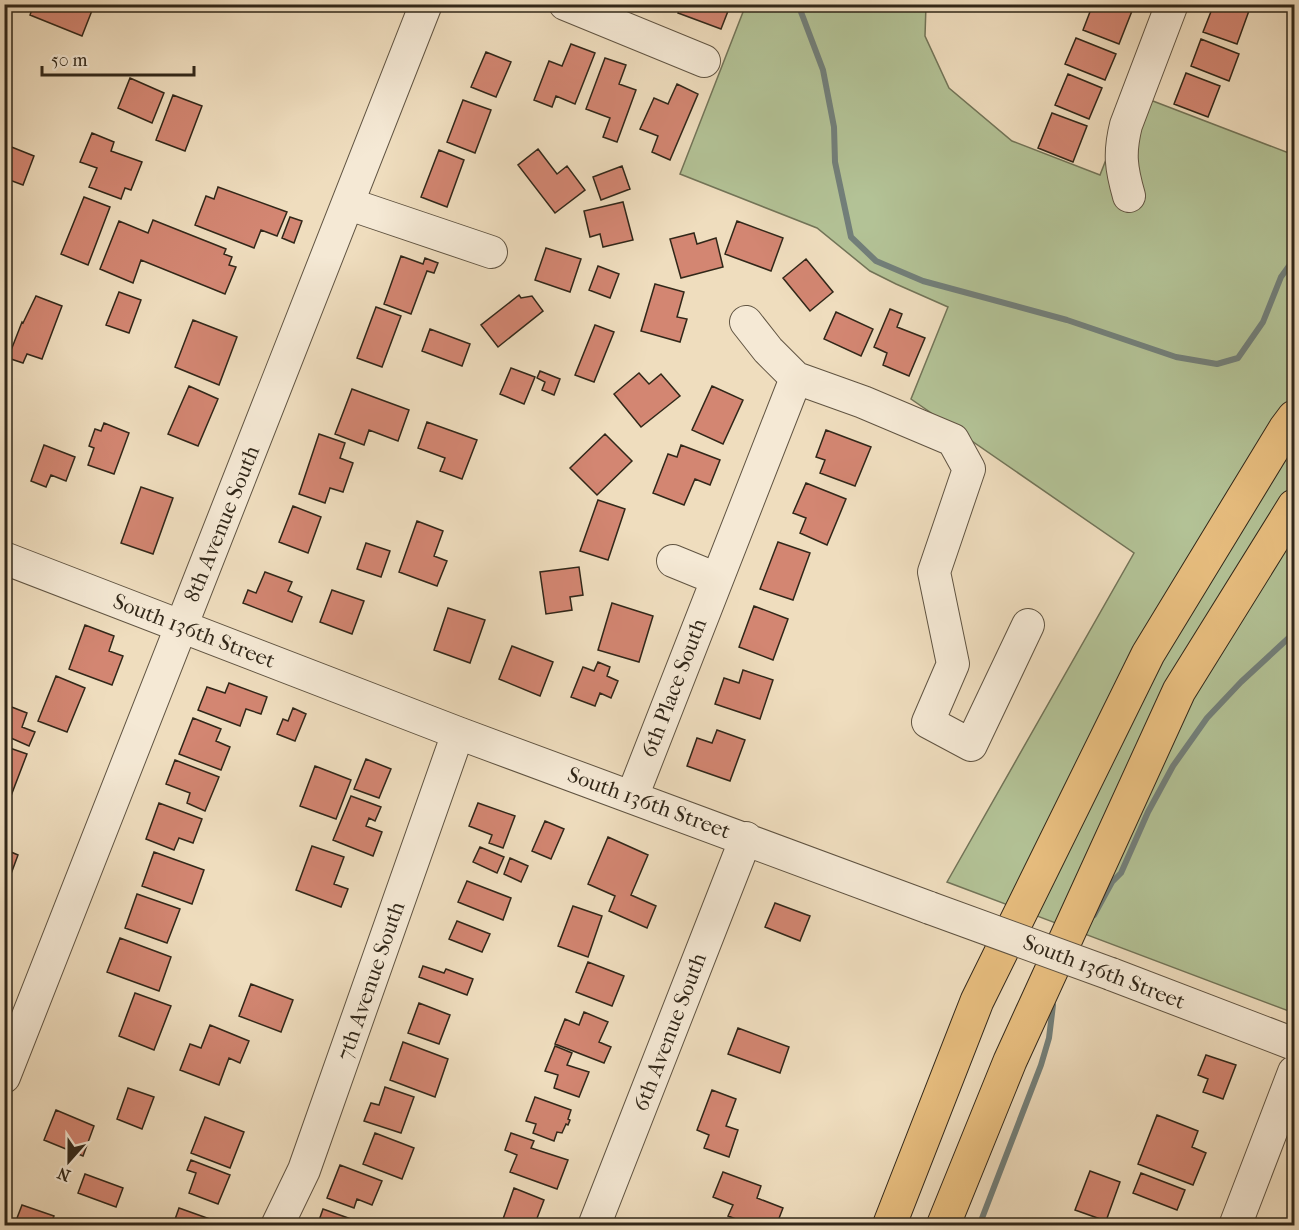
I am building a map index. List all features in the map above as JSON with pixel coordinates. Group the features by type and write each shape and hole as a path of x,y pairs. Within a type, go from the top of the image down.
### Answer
{"highway":[{"path":"889,1226 977,1001 1148,654 1294,417"},
{"path":"943,1226 1010,1061 1179,691 1294,506"}],"street":[{"name":"8th Avenue South","path":"4,1077 426,4"},
{"path":"565,4 704,61"},
{"path":"1129,196 1121,168 1121,145 1126,125 1172,4"},
{"path":"349,204 491,252"},
{"path":"746,322 768,350 796,378 863,402 953,440 969,469 934,572 953,664 928,723 971,745 1028,626"},
{"name":"6th Place South","path":"632,797 796,378"},
{"name":"South 136th Street","path":"4,558 458,733 746,838 1294,1044"},
{"path":"673,561 717,579"},
{"name":"7th Avenue South","path":"277,1226 304,1170 458,733"},
{"name":"6th Avenue South","path":"594,1226 746,838"},
{"path":"1235,1226 1294,1072"}],"green space":[{"path":"739,4 926,5 925,36 949,88 1012,141 1100,175 1132,93 1294,155 1294,1013 947,882 1134,553 911,399 948,307 870,271 817,228 680,174 743,12"}],"building":[{"path":"34,4 83,4 93,8 82,36 30,15"},
{"path":"681,4 727,4 730,6 721,29 678,13"},
{"path":"1093,4 1114,4 1132,11 1119,44 1083,30"},
{"path":"1214,4 1241,4 1250,8 1237,44 1203,32"},
{"path":"1076,38 1116,54 1105,80 1065,64"},
{"path":"1201,39 1239,54 1229,81 1191,66"},
{"path":"571,44 595,53 575,104 556,96 552,107 534,100 549,61 562,66"},
{"path":"486,52 511,62 496,97 471,87"},
{"path":"605,58 626,65 619,84 636,90 617,142 603,137 610,118 586,109"},
{"path":"1186,73 1220,86 1208,117 1174,104"},
{"path":"1068,74 1102,88 1089,119 1055,105"},
{"path":"130,78 164,93 152,123 118,108"},
{"path":"677,84 698,94 670,160 652,152 658,136 640,129 654,98 668,104"},
{"path":"173,95 202,106 185,151 156,140"},
{"path":"463,100 491,110 475,153 447,142"},
{"path":"1052,113 1087,126 1073,162 1038,148"},
{"path":"92,133 114,142 111,151 142,162 131,190 125,188 121,199 89,187 97,168 80,162"},
{"path":"4,144 34,156 23,185 4,178"},
{"path":"538,149 557,174 567,166 585,190 555,213 518,165"},
{"path":"439,150 464,160 447,207 421,197"},
{"path":"622,166 630,189 601,200 593,177"},
{"path":"218,187 287,212 277,236 261,230 254,248 195,225 206,196 214,199"},
{"path":"84,197 110,207 88,265 61,254"},
{"path":"623,202 633,240 603,247 600,234 590,237 584,211"},
{"path":"290,217 302,221 294,243 282,238"},
{"path":"153,220 226,249 224,254 232,257 229,265 236,267 225,294 141,260 133,283 100,269 119,221 148,233"},
{"path":"737,221 783,238 771,271 725,254"},
{"path":"694,233 697,244 716,238 723,267 681,278 670,239"},
{"path":"546,248 581,259 570,292 535,280"},
{"path":"401,256 423,264 425,258 438,263 434,273 427,271 411,314 384,304"},
{"path":"806,259 833,292 810,311 783,278"},
{"path":"598,266 619,274 610,298 589,290"},
{"path":"655,284 684,292 677,317 687,319 680,342 641,331"},
{"path":"119,292 141,300 129,333 106,325"},
{"path":"519,295 521,298 532,296 543,311 498,347 481,325"},
{"path":"36,296 62,306 42,359 27,354 23,363 8,358 22,322"},
{"path":"376,307 401,316 382,367 357,358"},
{"path":"890,309 902,314 897,327 925,338 909,376 883,365 887,353 874,347"},
{"path":"836,312 873,329 861,356 824,339"},
{"path":"193,320 237,337 219,385 175,367"},
{"path":"595,325 614,332 594,382 575,375"},
{"path":"430,329 470,344 462,366 422,351"},
{"path":"511,368 535,377 524,404 500,394"},
{"path":"540,371 560,379 554,395 542,390 545,382 537,378"},
{"path":"639,373 649,384 661,374 680,396 641,427 614,394"},
{"path":"189,386 218,399 198,446 168,434"},
{"path":"712,386 743,400 723,444 692,430"},
{"path":"352,389 409,410 398,441 369,430 364,445 335,434"},
{"path":"427,422 477,440 462,479 440,471 445,458 418,448"},
{"path":"104,423 129,433 114,474 88,465 94,448 89,446 95,429 101,431"},
{"path":"826,430 871,447 855,486 820,473 825,460 816,457"},
{"path":"319,434 345,443 340,458 353,463 343,492 330,488 325,503 299,494"},
{"path":"605,434 632,461 597,495 570,468"},
{"path":"44,445 75,457 66,481 51,475 46,487 31,481"},
{"path":"681,445 720,460 710,485 695,479 684,505 653,493 668,454 677,457"},
{"path":"806,483 846,499 827,545 800,533 806,518 793,513"},
{"path":"141,487 173,498 153,554 121,543"},
{"path":"598,500 625,509 608,560 580,551"},
{"path":"293,506 321,517 308,553 279,542"},
{"path":"417,521 443,531 434,556 447,561 437,586 399,572"},
{"path":"778,542 810,553 793,600 760,589"},
{"path":"366,543 390,551 381,577 357,569"},
{"path":"579,567 583,595 570,597 572,610 546,614 540,572"},
{"path":"265,572 292,582 288,591 302,597 292,622 243,603 248,590 256,593"},
{"path":"332,590 364,601 352,634 320,622"},
{"path":"612,603 653,616 639,662 598,650"},
{"path":"754,606 788,619 773,660 739,647"},
{"path":"448,608 485,620 470,663 434,650"},
{"path":"85,625 114,636 109,651 123,656 112,685 69,669"},
{"path":"512,646 553,662 540,696 499,679"},
{"path":"598,662 610,667 607,676 618,681 611,698 600,693 595,706 571,697 583,667 594,671"},
{"path":"743,670 773,680 760,719 715,704 724,678 739,683"},
{"path":"56,676 85,688 67,732 38,721"},
{"path":"229,683 267,697 261,714 246,709 240,726 198,710 207,687 225,693"},
{"path":"4,704 27,713 22,727 35,732 29,746 4,735"},
{"path":"293,708 306,714 295,741 277,734 283,719 288,721"},
{"path":"193,718 221,729 216,741 230,747 221,770 179,754"},
{"path":"717,730 745,740 730,781 687,766 697,738 712,743"},
{"path":"4,746 27,754 9,801 4,799"},
{"path":"366,759 391,769 379,798 354,789"},
{"path":"175,760 219,777 205,811 187,803 190,793 166,784"},
{"path":"315,766 351,780 336,819 300,806"},
{"path":"351,796 381,807 375,821 369,818 366,826 382,832 373,856 333,840"},
{"path":"159,803 202,819 193,843 179,838 174,850 146,839"},
{"path":"478,803 515,816 503,848 489,843 492,835 469,826"},
{"path":"545,821 564,829 551,859 532,851"},
{"path":"608,837 648,855 631,895 656,906 647,928 609,911 615,896 588,884"},
{"path":"312,846 344,857 334,884 348,889 341,907 296,890"},
{"path":"480,847 504,857 497,873 473,862"},
{"path":"4,849 18,855 8,882 4,881"},
{"path":"154,852 204,870 192,904 142,886"},
{"path":"510,858 528,866 521,882 504,874"},
{"path":"467,881 511,898 503,920 458,902"},
{"path":"137,894 180,909 167,943 125,928"},
{"path":"775,903 810,916 800,941 765,927"},
{"path":"573,906 602,916 588,957 558,946"},
{"path":"457,921 490,934 482,952 449,939"},
{"path":"120,938 171,957 159,991 107,972"},
{"path":"588,962 624,976 612,1006 576,992"},
{"path":"423,966 444,973 446,969 473,979 467,995 419,977"},
{"path":"251,984 293,1000 281,1032 239,1016"},
{"path":"135,993 171,1006 154,1050 119,1036"},
{"path":"419,1003 450,1015 439,1044 408,1033"},
{"path":"584,1012 608,1022 599,1042 611,1047 604,1063 555,1044 565,1019 579,1025"},
{"path":"210,1025 249,1041 240,1063 229,1058 219,1085 180,1070 190,1044 201,1048"},
{"path":"738,1028 789,1047 780,1073 728,1054"},
{"path":"403,1042 448,1059 435,1097 390,1080"},
{"path":"555,1046 572,1053 567,1065 589,1072 579,1097 554,1088 558,1075 545,1071"},
{"path":"1206,1055 1236,1065 1223,1099 1203,1092 1208,1079 1198,1075"},
{"path":"385,1087 414,1097 401,1133 364,1121 371,1103 379,1105"},
{"path":"128,1088 154,1097 142,1129 117,1119"},
{"path":"712,1090 736,1099 726,1126 738,1130 729,1157 704,1148 709,1135 697,1130"},
{"path":"535,1097 571,1110 568,1125 566,1124 562,1133 557,1132 554,1141 533,1133 536,1124 526,1121"},
{"path":"56,1110 94,1126 83,1156 44,1140"},
{"path":"1157,1115 1198,1131 1192,1147 1206,1153 1193,1185 1138,1164"},
{"path":"205,1117 244,1132 230,1168 191,1153"},
{"path":"375,1133 414,1148 402,1179 363,1164"},
{"path":"511,1133 534,1141 531,1148 568,1160 557,1189 510,1172 517,1155 505,1150"},
{"path":"191,1160 230,1175 218,1204 189,1193 196,1173 187,1170"},
{"path":"340,1165 382,1181 372,1205 357,1199 354,1208 327,1198"},
{"path":"1090,1171 1120,1182 1106,1221 1075,1210"},
{"path":"723,1172 761,1186 757,1198 783,1208 776,1226 754,1226 728,1216 733,1205 713,1197"},
{"path":"1141,1173 1185,1190 1177,1210 1133,1193"},
{"path":"85,1174 123,1188 116,1207 78,1193"},
{"path":"514,1188 544,1200 534,1226 519,1226 503,1219"},
{"path":"22,1205 54,1216 50,1226 14,1226"},
{"path":"179,1208 221,1223 220,1226 173,1225"},
{"path":"323,1209 351,1219 348,1226 317,1226"},
{"path":"1294,1212 1294,1226 1289,1226"}],"waterway":[{"path":"798,4 823,70 834,127 835,162 851,237 876,261 923,281 1067,320 1176,357 1217,364 1238,358 1263,322 1281,277 1294,259"},
{"path":"1094,915 1112,882 1121,873 1148,812 1173,766 1207,718 1241,682 1294,633"},
{"path":"979,1226 1041,1065 1049,1038 1053,1005"}]}
